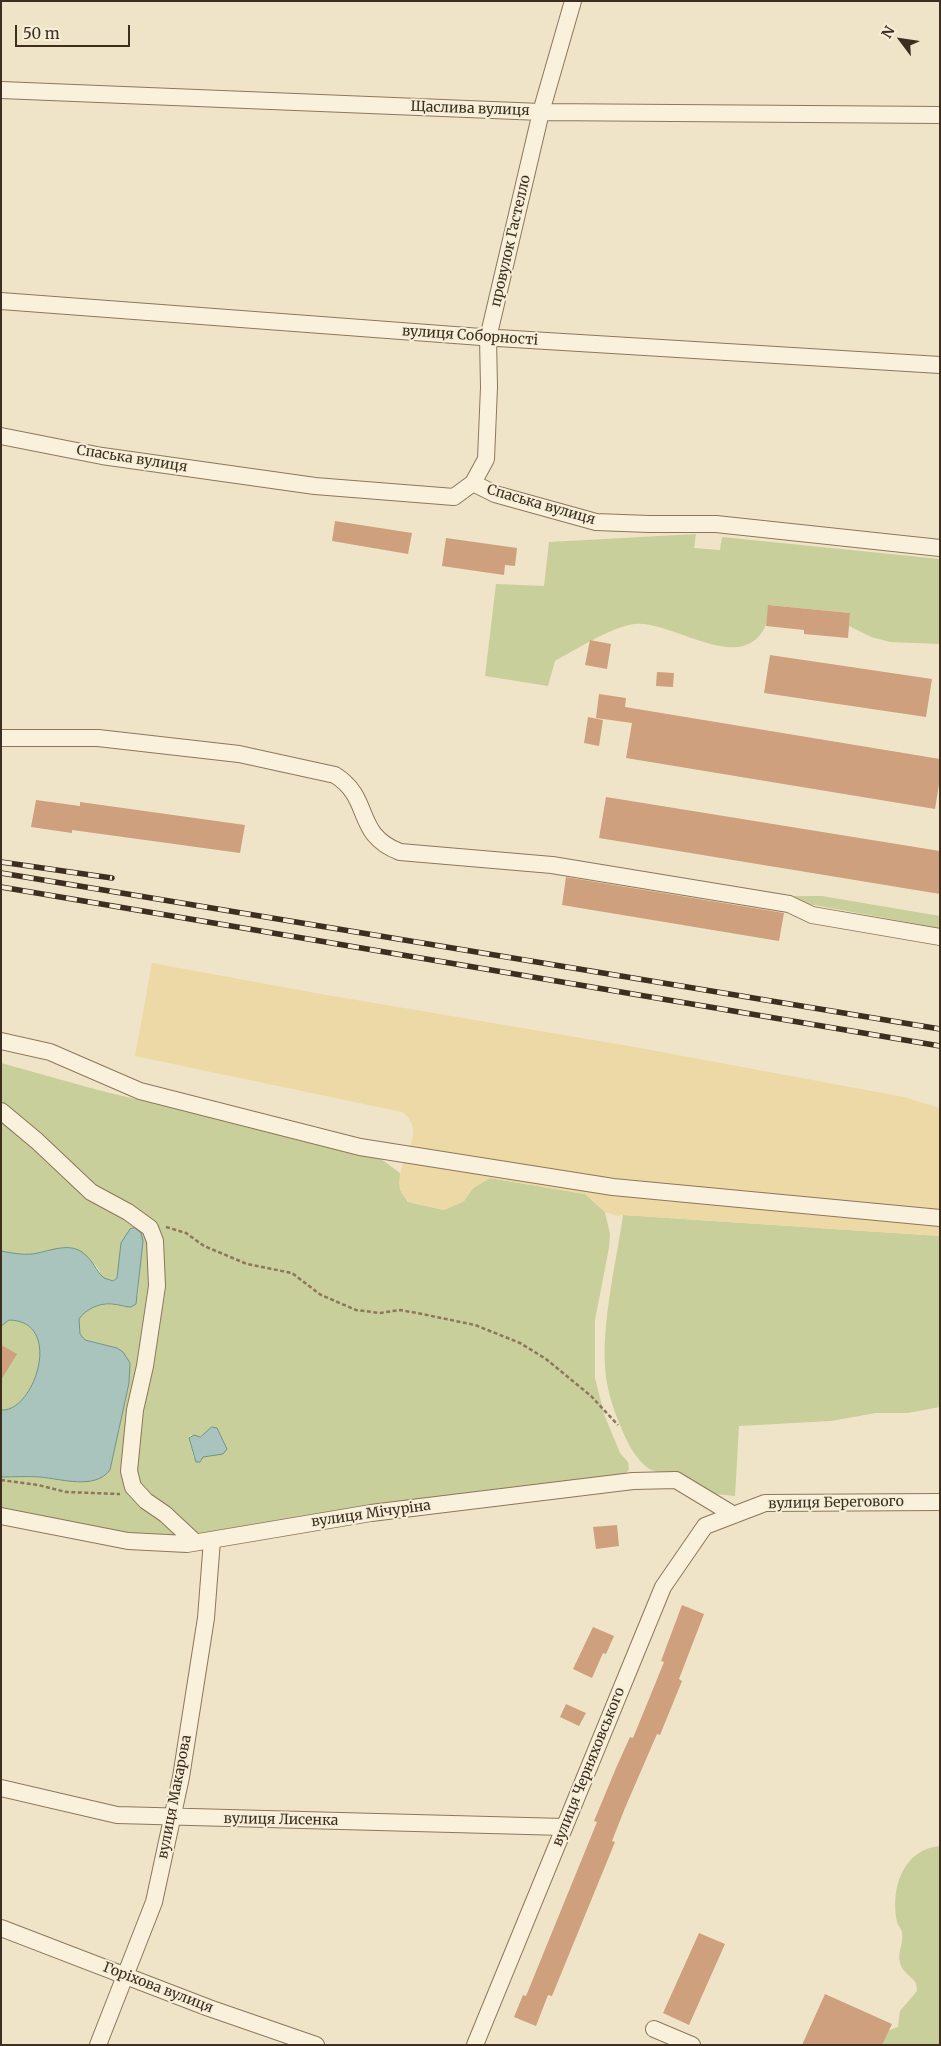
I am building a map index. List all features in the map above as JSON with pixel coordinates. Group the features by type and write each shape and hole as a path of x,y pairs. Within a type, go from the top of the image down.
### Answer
{"street":[{"name":"провулок Гастелло","path":"473,484 486,459 489,387 488,338 541,112 573,1"},
{"name":"Щаслива вулиця","path":"1,90 541,112 940,115"},
{"name":"вулиця Соборності","path":"1,301 488,338 940,365"},
{"name":"Спаська вулиця","path":"1,436 102,456 315,486 454,497 473,484 496,494 596,522 716,524 940,548"},
{"path":"1,738 98,738 239,754 335,775 347,782 355,793 370,831 379,841 400,852 561,866 790,904 812,915 940,938"},
{"path":"1,1041 50,1052 140,1091 360,1147 613,1187 940,1218"},
{"path":"1,1111 37,1141 91,1192 128,1212 150,1228 155,1241 157,1286 145,1366 135,1410 129,1471 132,1487 195,1542"},
{"name":"вулиця Мічуріна","path":"1,1516 128,1541 187,1544 371,1513 633,1481 676,1480 734,1515"},
{"name":"вулиця Берегового","path":"734,1515 764,1503 940,1502"},
{"name":"вулиця Черняховського","path":"477,2044 663,1587 705,1526 734,1515"},
{"name":"вулиця Макарова","path":"98,2045 154,1902 181,1777 206,1618 212,1540"},
{"name":"вулиця Лисенка","path":"1,1788 117,1815 564,1827"},
{"name":"Горіхова вулиця","path":"1,1928 209,2008 316,2045"},
{"path":"654,2029 692,2045"}],"path":[{"path":"150,1228 169,1227 186,1234 204,1246 247,1264 292,1273 321,1295 356,1310 380,1314 400,1310 417,1312 475,1325 492,1331 520,1343 546,1359 591,1396 618,1425"},
{"path":"1,1480 66,1492 141,1496"}],"green space":[{"path":"696,534 694,548 720,550 722,537 940,559 940,644 890,642 871,637 849,626 850,613 769,605 765,627 754,641 740,647 723,647 650,625 635,624 605,634 555,661 548,686 485,676 496,584 544,586 549,542"},
{"path":"787,896 822,896 940,916 940,928 786,900"},
{"path":"1,1063 98,1090 381,1159 400,1173 400,1190 408,1202 444,1210 464,1201 473,1188 490,1178 585,1194 605,1212 610,1234 595,1320 595,1378 604,1414 620,1453 628,1462 629,1469 625,1475 182,1539 129,1537 1,1508 1,1477 39,1477 84,1482 110,1470 129,1383 130,1363 117,1348 85,1340 80,1334 79,1319 94,1307 112,1305 125,1307 138,1295 140,1261 121,1243 117,1278 113,1281 103,1277 94,1263 73,1248 32,1254 1,1251","holes":["212,1427 217,1428 225,1444 216,1455 194,1458 189,1440 190,1435 200,1437"]},
{"path":"623,1215 940,1236 940,1407 908,1413 876,1413 831,1421 739,1426 735,1496 715,1494 649,1469 633,1452 623,1432 611,1399 605,1369 606,1325"},
{"path":"9,1320 26,1324 36,1335 40,1350 33,1383 24,1397 13,1407 1,1410 1,1326"},
{"path":"940,1846 940,2045 876,2045 884,2032 898,2027 900,2011 917,1991 916,1983 905,1972 900,1963 902,1931 897,1922 895,1909 898,1884 908,1863 917,1854"}],"sand":[{"path":"152,963 321,994 629,1046 904,1097 940,1108 940,1236 617,1216 605,1212 585,1194 490,1178 473,1188 464,1201 444,1210 409,1202 400,1189 400,1178 413,1138 413,1129 410,1120 402,1112 135,1056"}],"water":[{"path":"135,1228 141,1233 143,1241 136,1304 131,1307 111,1304 97,1306 85,1312 79,1319 80,1334 85,1340 117,1348 123,1352 130,1363 129,1383 110,1470 104,1476 87,1482 35,1477 1,1477 1,1410 13,1407 24,1397 33,1383 40,1350 36,1335 26,1324 9,1320 1,1326 1,1251 28,1254 57,1248 76,1249 86,1255 104,1278 113,1281 117,1278 121,1243 130,1229"},
{"path":"212,1427 217,1428 227,1449 223,1454 203,1457 200,1462 196,1462 189,1438 194,1435 200,1437"}],"building":[{"path":"335,521 412,533 408,554 332,541"},
{"path":"446,538 517,548 515,566 505,565 504,575 442,566"},
{"path":"768,605 850,613 848,638 804,634 804,630 766,626"},
{"path":"590,640 611,644 607,669 585,665"},
{"path":"770,655 932,679 926,717 764,693"},
{"path":"657,672 674,673 673,687 656,686"},
{"path":"599,694 626,698 625,707 940,759 940,778 935,809 626,758 632,723 596,718"},
{"path":"588,717 603,720 599,746 584,743"},
{"path":"606,797 940,851 940,894 599,838"},
{"path":"36,800 80,806 80,802 245,825 240,853 72,830 72,833 31,827"},
{"path":"566,877 784,913 779,941 562,905"},
{"path":"1,1345 17,1354 1,1380"},
{"path":"617,1525 619,1546 596,1549 593,1527"},
{"path":"682,1605 704,1614 679,1679 682,1681 660,1735 657,1734 625,1808 612,1841 615,1842 552,1996 548,1995 536,2026 514,2017 523,1995 526,1996 597,1822 594,1821 616,1768 630,1737 633,1738 651,1694 664,1662 661,1661"},
{"path":"593,1627 614,1636 606,1654 603,1653 592,1678 573,1669"},
{"path":"566,1704 586,1713 579,1726 560,1717"},
{"path":"699,1933 725,1944 689,2025 663,2013"},
{"path":"825,1994 892,2024 882,2045 802,2045"}],"railway":[{"path":"1,862 112,878"},
{"path":"1,873 940,1029"},
{"path":"1,887 940,1046"}]}
